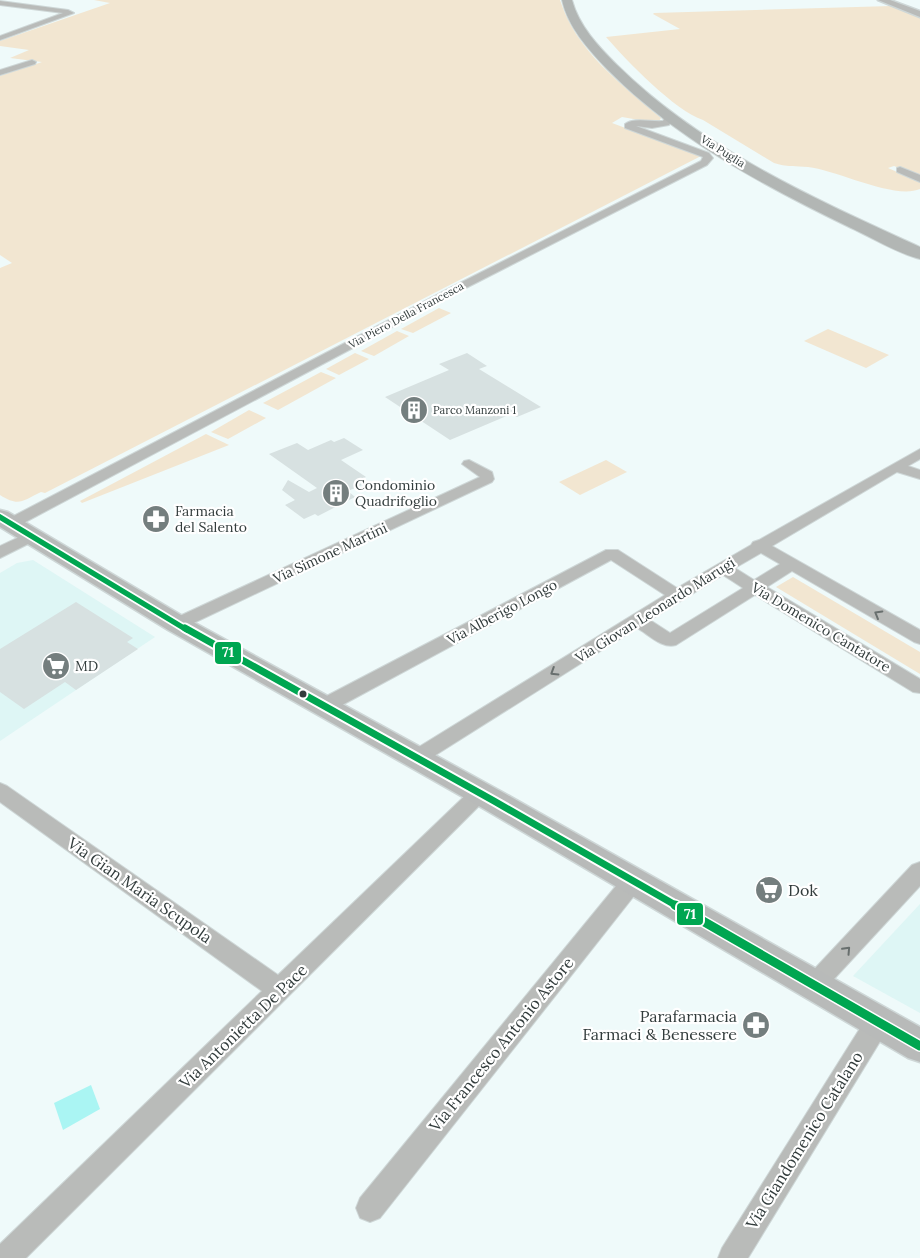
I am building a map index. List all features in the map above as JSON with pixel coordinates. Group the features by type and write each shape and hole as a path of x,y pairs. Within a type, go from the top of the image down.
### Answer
{"highway":[{"name":"Via Puglia","path":"567,0 573,16 586,38 612,68 656,107 727,154 842,218 920,254"},
{"name":"Via Puglia","path":"577,0 583,16 623,67 660,98 752,159 868,220 920,244"}],"main road":[{"path":"13,526 177,624 633,881 920,1046"}],"street":[{"path":"882,0 920,14"},
{"path":"0,3 71,13 0,38"},
{"path":"0,73 32,62 8,60"},
{"name":"Via Piero Della Francesca","path":"13,526 458,288 704,162 708,158 706,155 628,126 632,123 660,125 666,123 669,119 656,107"},
{"path":"646,125 700,142 727,154"},
{"path":"900,170 920,179"},
{"name":"Via Giovan Leonardo Marugi","path":"416,758 677,595 920,453"},
{"name":"Via Simone Martini","path":"177,624 487,479 487,475 469,464"},
{"path":"896,467 920,475"},
{"path":"0,553 13,526"},
{"path":"760,545 920,638"},
{"name":"Via Alberigo Longo","path":"324,706 612,553 677,595"},
{"path":"638,620 670,641 792,564"},
{"name":"Via Domenico Cantatore","path":"722,568 920,687"},
{"name":"Via Gian Maria Scupola","path":"0,791 280,990"},
{"name":"Via Antonietta De Pace","path":"6,1258 479,794"},
{"path":"814,985 920,871"},
{"name":"Via Francesco Antonio Astore","path":"370,1208 633,881"},
{"name":"Via Giandomenico Catalano","path":"732,1258 878,1022"}],"shaded area":[{"path":"94,0 560,0 567,18 588,51 616,79 661,118 659,121 645,121 622,117 612,123 701,156 45,493 41,492 25,500 12,501 0,495 0,268 12,263 0,255 0,76 42,62 10,58 29,50 0,46 0,41 110,3"},
{"path":"891,6 920,17 920,176 894,166 888,168 920,182 920,189 909,191 881,188 820,169 774,163 692,115 665,96 606,37 680,29 654,13"},
{"path":"439,308 451,313 413,333 401,329"},
{"path":"828,329 889,355 866,368 804,341"},
{"path":"397,331 409,336 374,356 361,351"},
{"path":"355,353 369,359 339,375 326,369"},
{"path":"321,372 336,378 278,410 263,403"},
{"path":"249,410 266,418 228,439 211,432"},
{"path":"206,434 229,445 82,503 80,501"},
{"path":"606,460 627,472 580,495 559,482"},
{"path":"33,560 155,637 0,741 0,573 17,563"},
{"path":"793,577 920,652 920,674 776,587"},
{"path":"920,904 920,1013 853,976"}],"water":[{"path":"91,1085 100,1109 63,1130 54,1103"}],"building":[{"path":"467,353 487,366 479,369 541,407 517,417 511,414 450,440 385,397 449,370 439,364"},
{"path":"344,438 363,450 341,460 366,477 357,481 362,485 348,491 355,497 318,516 315,514 304,519 285,505 295,500 282,490 288,480 309,492 317,488 269,454 297,443 308,450 331,440 334,442"},
{"name":"MD","path":"76,602 133,638 127,642 138,649 76,690 65,682 24,709 0,692 0,649"}],"transit line":[{"name":"71","path":"0,517 177,624 494,801 920,1046"}],"place":[{"name":"Parco Manzoni 1","path":"414,410"},
{"name":"Condominio Quadrifoglio","path":"336,493"},
{"name":"Farmacia del Salento","path":"156,519"},
{"name":"MD","path":"56,666"},
{"name":"Dok","path":"769,890"},
{"name":"Parafarmacia Farmaci & Benessere","path":"756,1025"}]}
